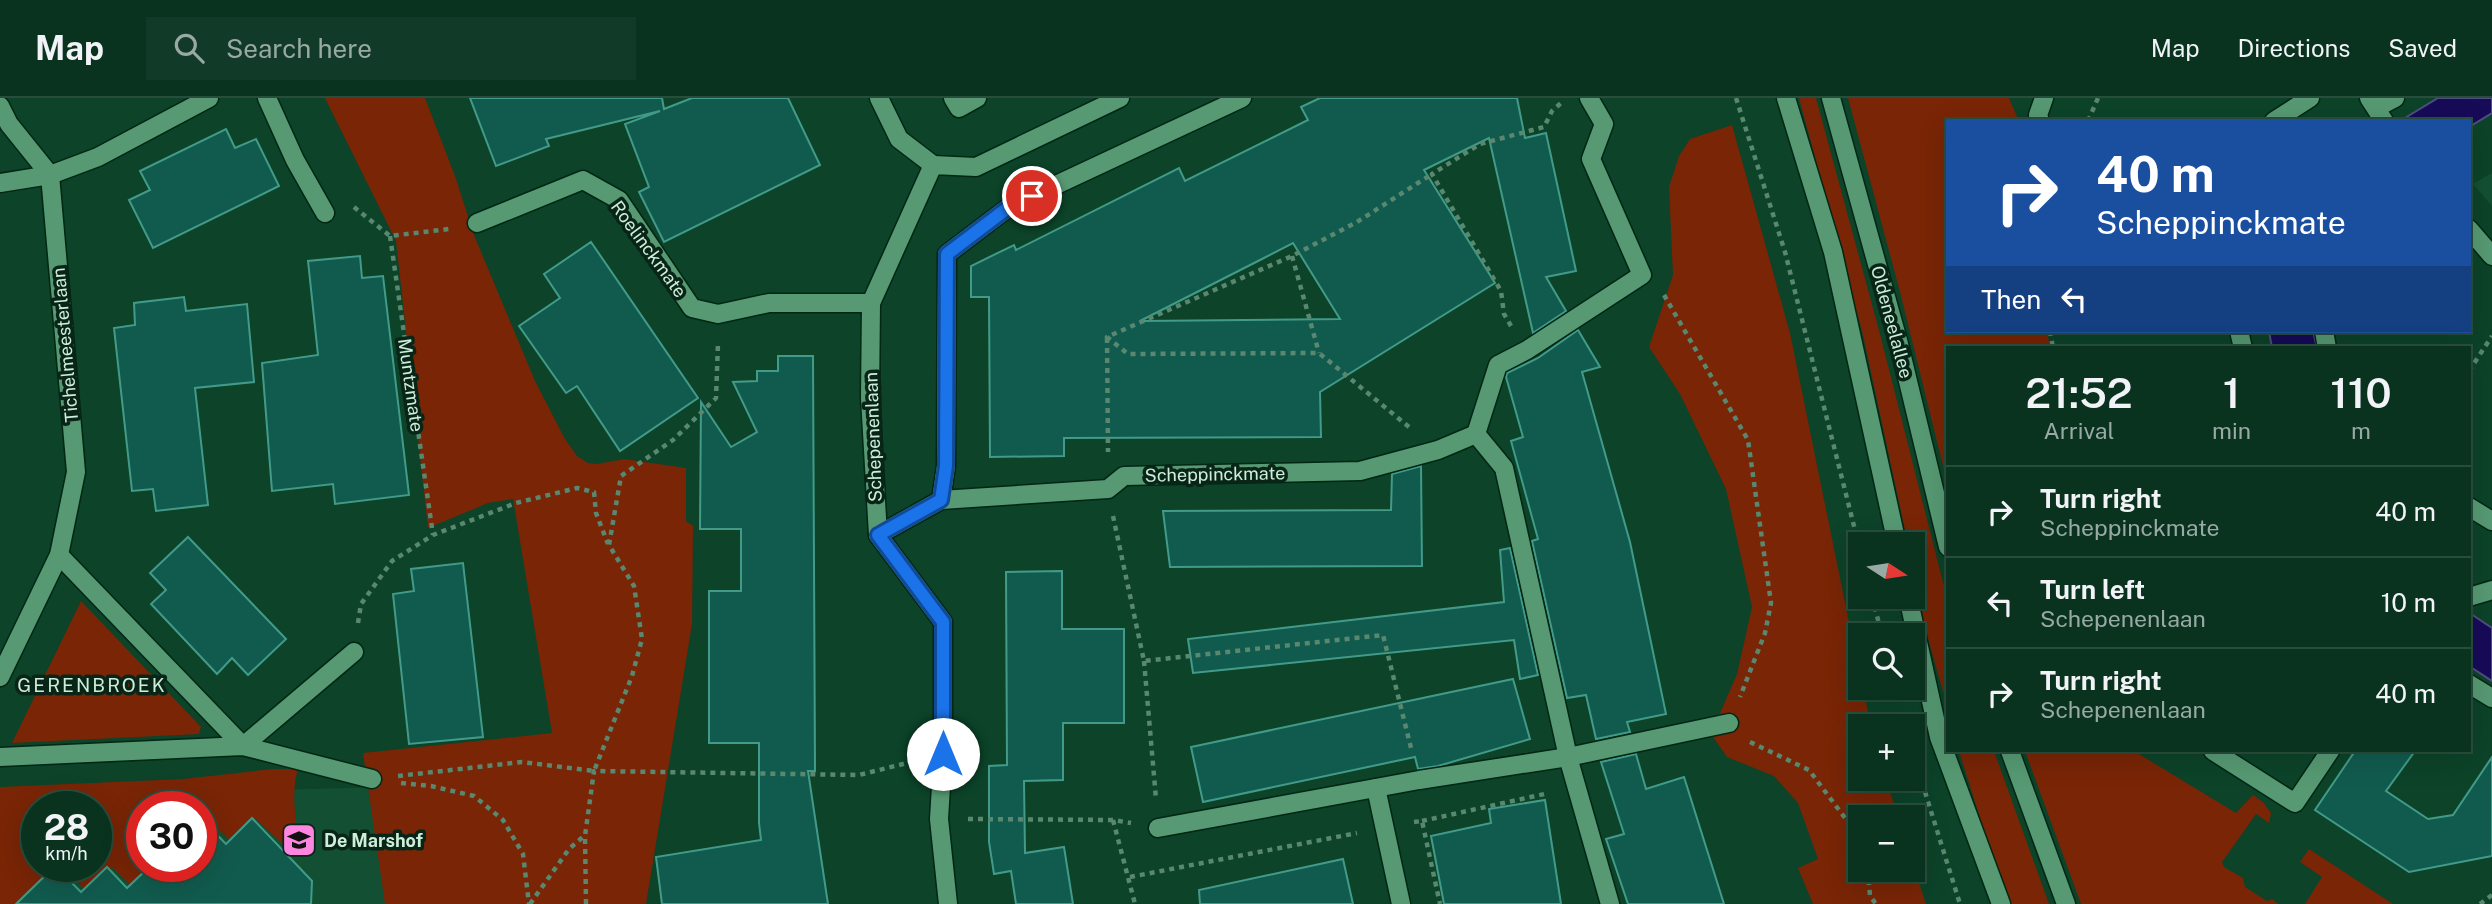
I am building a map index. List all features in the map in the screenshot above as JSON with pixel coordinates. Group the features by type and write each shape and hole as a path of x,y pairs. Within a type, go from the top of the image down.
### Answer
{"street":[{"path":"0,183 50,175 98,157 209,98"},
{"path":"267,98 295,160 326,213"},
{"path":"879,98 899,139 933,165 975,167 1121,98"},
{"path":"953,98 959,108 977,98"},
{"path":"941,500 946,466 947,254 1009,207 1242,98"},
{"path":"1590,98 1604,124 1591,159 1642,275 1527,350 1498,365 1476,434 1504,468 1568,757 1610,904"},
{"path":"1786,98 1833,252 1894,532"},
{"name":"Oldeneelallee","path":"1831,98 1899,344 1946,539"},
{"path":"2039,119 2038,115 2044,98"},
{"path":"2277,119 2310,98"},
{"path":"2376,109 2395,98"},
{"path":"0,106 9,124 50,175"},
{"name":"Schepenenlaan","path":"878,535 870,398 871,303 933,165"},
{"name":"Tichelmeesterlaan","path":"0,677 58,555 76,472 50,175"},
{"name":"Roelinckmate","path":"477,223 583,180 619,200 692,308 718,314"},
{"path":"2471,231 2492,256"},
{"path":"718,314 769,303 871,303"},
{"name":"Scheppinckmate","path":"878,535 941,500 1108,489 1124,476 1360,471 1438,450 1476,434"},
{"path":"2471,508 2492,521"},
{"path":"878,535 943,622 943,754 939,820 948,904"},
{"path":"58,555 243,746"},
{"path":"2471,596 2492,590"},
{"path":"1911,609 1939,737 2001,904"},
{"path":"243,746 354,652"},
{"path":"2471,685 2492,698"},
{"path":"1158,828 1419,780 1568,757 1729,723"},
{"path":"0,758 243,746 372,779"},
{"path":"2010,752 2066,904"},
{"path":"2215,752 2295,803 2329,752"},
{"path":"1376,788 1401,904"}],"path":[{"path":"1107,337 1293,256 1357,222 1480,144 1544,127 1552,111 1568,98"},
{"path":"1736,98 1785,252 1855,532"},
{"path":"2089,119 2098,98"},
{"path":"1432,174 1501,291 1504,314 1527,350"},
{"path":"326,213 355,207 390,236 431,233 477,223"},
{"name":"Muntzmate","path":"390,236 433,535"},
{"path":"1293,256 1319,353 1352,383 1438,450"},
{"path":"1637,279 1667,296 1748,440 1772,603 1765,633 1729,723 1737,736 1809,770 1848,822"},
{"path":"609,545 621,476 673,440 716,398 718,314"},
{"path":"2471,368 2492,336"},
{"path":"1107,337 1128,354 1319,353"},
{"path":"939,820 1114,820 1158,828 1144,660 1108,489 1107,337"},
{"path":"354,652 361,604 392,561 433,535 516,503 577,488 594,492 596,513 609,545 634,586 642,639 632,676 594,771 585,836 586,904"},
{"path":"1144,660 1383,635 1419,780"},
{"path":"372,779 522,762 594,771 859,775 943,754"},
{"path":"372,779 431,786 474,796 503,820 523,854 530,904"},
{"path":"1129,877 1422,821 1577,787"},
{"path":"1925,791 1960,904"},
{"path":"1114,820 1135,904"},
{"path":"1422,821 1440,904"},
{"path":"530,904 569,849 585,836"},
{"path":"1869,882 1870,896 1876,904"},
{"path":"2480,904 2492,895"}],"shaded area":[{"path":"325,98 425,98 474,235 535,381 565,439 577,456 588,463 624,459 686,468 686,521 693,526 692,624 646,904 385,904 363,753 552,733 513,499 488,503 428,528 396,241"},
{"path":"1799,98 1816,98 1946,594 1946,702 1921,609 1925,609 1925,532 1905,532 1863,335"},
{"path":"1848,98 2009,98 2018,119 1946,119 1946,333 2047,333 2050,346 1946,346 1946,478"},
{"path":"2438,98 2492,98 2492,113 2471,126 2471,119 2403,119"},
{"path":"1732,125 1790,333 1849,623 1848,700 1866,700 1868,714 1848,714 1848,791 1890,791 1894,805 1848,805 1848,882 1919,882 1926,904 1813,904 1798,868 1818,859 1798,803 1774,776 1727,757 1711,734 1737,674 1752,607 1726,489 1680,394 1649,347 1673,275 1669,187 1679,156 1690,139"},
{"path":"2492,173 2492,206 2473,184"},
{"path":"2269,333 2313,333 2317,346 2272,346"},
{"path":"81,601 201,727 199,734 12,743"},
{"path":"2471,614 2492,628 2492,681 2471,667"},
{"path":"1959,752 1994,752 2049,904 2007,904"},
{"path":"2025,752 2136,752 2236,813 2253,795 2263,802 2271,813 2269,823 2256,814 2222,862 2224,867 2243,878 2245,887 2267,901 2272,899 2278,904 2081,904"},
{"path":"273,769 298,769 294,790 294,855 255,818 232,842 217,828 217,791 126,791 126,881 112,867 112,791 21,791 21,882 44,882 23,904 0,904 0,787 183,779"},
{"name":"De Marshof","path":"389,787 406,904 0,904 6,803 21,802 21,882 112,882 112,797 126,797 126,882 217,882 217,792"},
{"path":"2309,849 2393,904 2305,904 2322,877 2300,862"},
{"path":"78,882 98,882 88,892"},
{"path":"127,882 151,882 145,899"}],"building":[{"path":"470,98 662,98 664,109 692,98 788,98 820,165 664,242 639,192 649,187 625,124 660,111 546,139 549,146 496,166"},
{"path":"1320,98 1517,98 1525,138 1546,133 1576,271 1546,277 1566,311 1533,333 1489,138 1424,170 1495,283 1320,392 1321,437 1064,438 1064,456 990,457 989,297 971,297 971,266 1014,245 1016,250 1179,168 1185,181 1308,120 1301,107","holes":["1293,243 1340,319 1140,321"]},
{"path":"226,129 235,148 256,139 279,186 153,248 129,200 150,190 140,171"},
{"path":"591,242 698,398 620,451 577,386 566,393 519,326 560,298 544,274"},
{"path":"360,256 362,278 383,276 409,495 335,504 333,484 272,491 262,363 318,355 308,261"},
{"path":"184,297 186,311 247,304 254,382 195,388 208,505 156,511 153,489 132,491 114,328 135,325 134,303"},
{"path":"1578,330 1600,367 1582,372 1630,542 1666,714 1627,722 1630,732 1596,739 1586,695 1567,698 1532,541 1538,539 1511,441 1523,437 1506,377 1507,373 1538,358"},
{"path":"778,356 813,356 815,771 808,771 828,904 662,904 656,857 761,840 759,743 709,743 709,591 741,591 741,529 700,529 701,402 731,447 757,432 733,382 757,381 757,371 778,371"},
{"path":"1421,466 1422,566 1170,567 1163,511 1391,510 1392,474"},
{"path":"188,537 286,639 248,675 232,658 217,674 151,604 166,590 150,573"},
{"path":"1510,548 1538,675 1520,679 1514,640 1193,673 1188,639 1504,602 1500,550"},
{"path":"463,563 483,737 409,744 393,594 414,591 411,569"},
{"path":"1062,571 1062,629 1124,629 1124,723 1063,723 1063,780 1024,781 1025,853 1064,847 1073,904 1016,904 1011,871 994,874 989,842 989,766 1007,765 1006,572"},
{"path":"1513,679 1530,739 1438,766 1418,769 1415,757 1203,802 1191,747"},
{"path":"2354,752 2414,752 2386,791 2428,819 2453,815 2492,757 2492,856 2409,872 2315,810"},
{"path":"1636,754 1646,789 1684,777 1724,904 1628,904 1606,839 1624,834 1601,762"},
{"path":"1545,800 1561,904 1444,904 1431,836 1491,823 1489,809"},
{"path":"252,818 312,881 311,904 16,904 39,882 71,882 81,892 91,882 112,882 112,872 127,888 133,882 217,882 217,835 226,844"},
{"path":"1343,859 1353,904 1200,904 1199,890"}],"place":[{"name":"De Marshof","path":"299,840"}],"district":[{"name":"GERENBROEK","path":"92,685"}],"route":[{"path":"943,754 943,622 878,535 941,500 946,466 947,254 1009,207 1032,196"}]}
